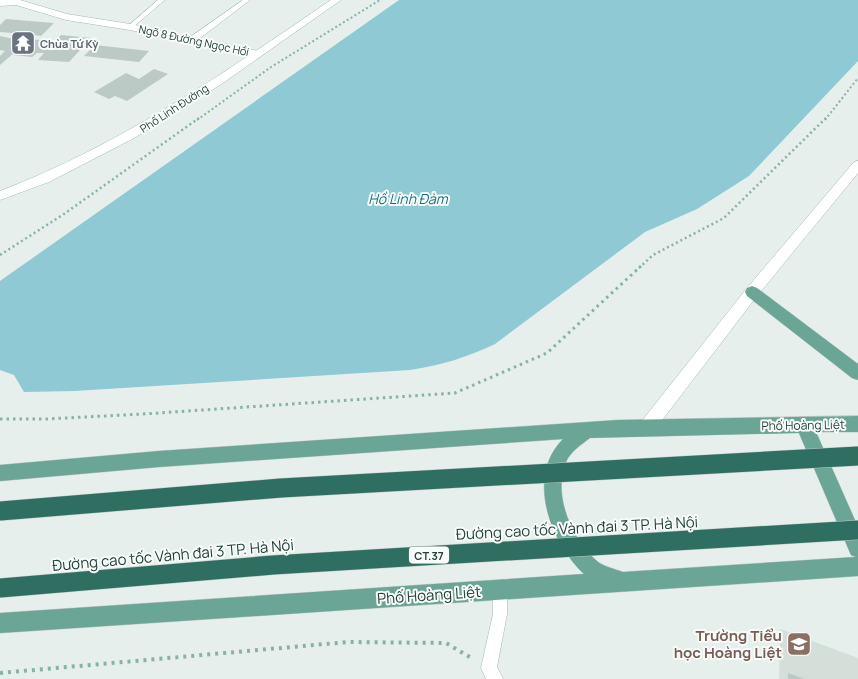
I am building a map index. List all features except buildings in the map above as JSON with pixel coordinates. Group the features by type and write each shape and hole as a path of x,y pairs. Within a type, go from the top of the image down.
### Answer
{"highway":[{"path":"0,511 281,488 858,456"},
{"name":"Đường cao tốc Vành đai 3 TP. Hà Nội","path":"0,588 273,564 858,530"}],"main road":[{"path":"752,292 858,373"},
{"name":"Phố Hoàng Liệt","path":"0,473 159,459 588,430 647,427 858,424"},
{"path":"804,425 858,548"},
{"path":"588,430 570,442 559,456 553,482 553,502 560,525 574,552 592,569 621,581"},
{"name":"Phố Hoàng Liệt","path":"0,623 858,566"}],"street":[{"name":"Phố Linh Đường","path":"0,196 32,185 136,133 337,0"},
{"name":"Ngõ 8 Đường Ngọc Hồi","path":"0,3 19,1 66,17 130,27 258,54"},
{"path":"647,427 752,292 858,165"}],"lane":[{"name":"Ngõ 8 Đường Ngọc Hồi","path":"130,27 162,0"},
{"path":"192,40 247,0"},
{"path":"492,673 500,614 500,591"}],"path":[{"path":"0,255 64,214 271,67 380,0"},
{"path":"0,419 46,420 455,394 547,353 653,255 724,218 820,127 858,78"},
{"path":"0,674 348,642 446,643 492,673"}],"shaded area":[{"name":"Trường Tiểu học Hoàng Liệt","path":"780,629 858,658 858,679 779,679"}],"water":[{"name":"Hồ Linh Đàm","path":"399,0 858,0 858,61 749,176 697,209 645,232 495,344 463,357 433,366 410,370 74,391 24,392 14,375 0,370 0,281"}],"place":[{"name":"Chùa Tứ Kỳ","path":"23,43"},
{"name":"Trường Tiểu học Hoàng Liệt","path":"799,644"}]}
